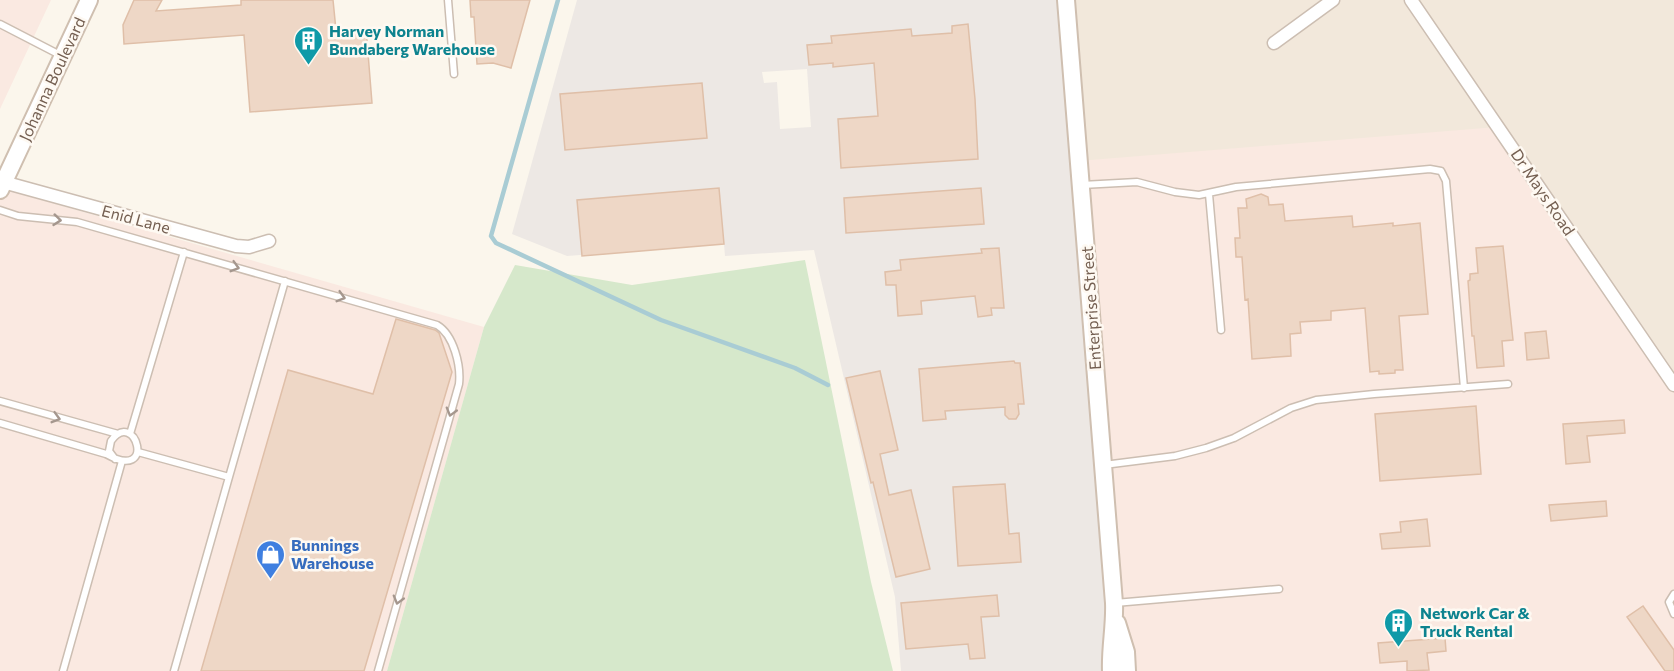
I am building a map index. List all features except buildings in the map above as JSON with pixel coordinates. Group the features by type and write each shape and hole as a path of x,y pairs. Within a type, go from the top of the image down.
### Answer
{"street":[{"name":"Johanna Boulevard","path":"2,186 89,0"},
{"name":"Enterprise Street","path":"1066,0 1114,610 1110,654 1111,671"},
{"path":"1274,43 1333,0"},
{"name":"Dr Mays Road","path":"1411,0 1673,381"},
{"name":"Enid Lane","path":"2,186 236,246 249,247 268,241"},
{"name":"Enterprise Street","path":"1114,610 1126,652 1127,671"}],"lane":[{"path":"448,0 454,74"},
{"path":"0,24 63,56"},
{"path":"1081,185 1137,182 1187,194 1209,194 1236,187 1430,169 1441,171 1446,181 1464,388"},
{"path":"1209,194 1221,330"},
{"path":"0,210 18,216 77,222 437,325 444,329 449,337 458,366 459,384 378,671"},
{"path":"130,434 184,252"},
{"path":"174,671 285,281"},
{"path":"1103,465 1176,456 1206,448 1234,438 1291,408 1316,400 1508,384"},
{"path":"0,401 118,434 130,434 137,442 138,452 132,459 122,462 106,454 0,423"},
{"path":"115,459 109,451 109,446 118,434"},
{"path":"138,452 229,477"},
{"path":"63,671 122,462"},
{"path":"1114,610 1279,589"},
{"path":"1674,594 1669,602 1674,614"}],"shaded area":[{"path":"0,0 51,0 0,109"},
{"path":"577,0 1065,0 1121,671 901,671 895,597 814,250 725,256 724,244 567,256 512,234","holes":["807,69 811,127 780,129 777,82 764,83 762,72"]},
{"path":"1065,0 1674,0 1674,385 1078,161"},
{"path":"1497,127 1674,385 1674,671 1121,671 1078,161"},
{"path":"0,188 484,327 387,671 0,671"}],"green space":[{"path":"805,260 871,582 893,671 387,671 484,327 515,265 632,285"}],"waterway":[{"path":"558,0 491,236 496,243 661,320 795,368 828,385"}],"place":[{"name":"Harvey Norman Bundaberg Warehouse","path":"308,66"},
{"name":"Bunnings Warehouse","path":"270,580"},
{"name":"Network Car & Truck Rental","path":"1399,648"}]}
